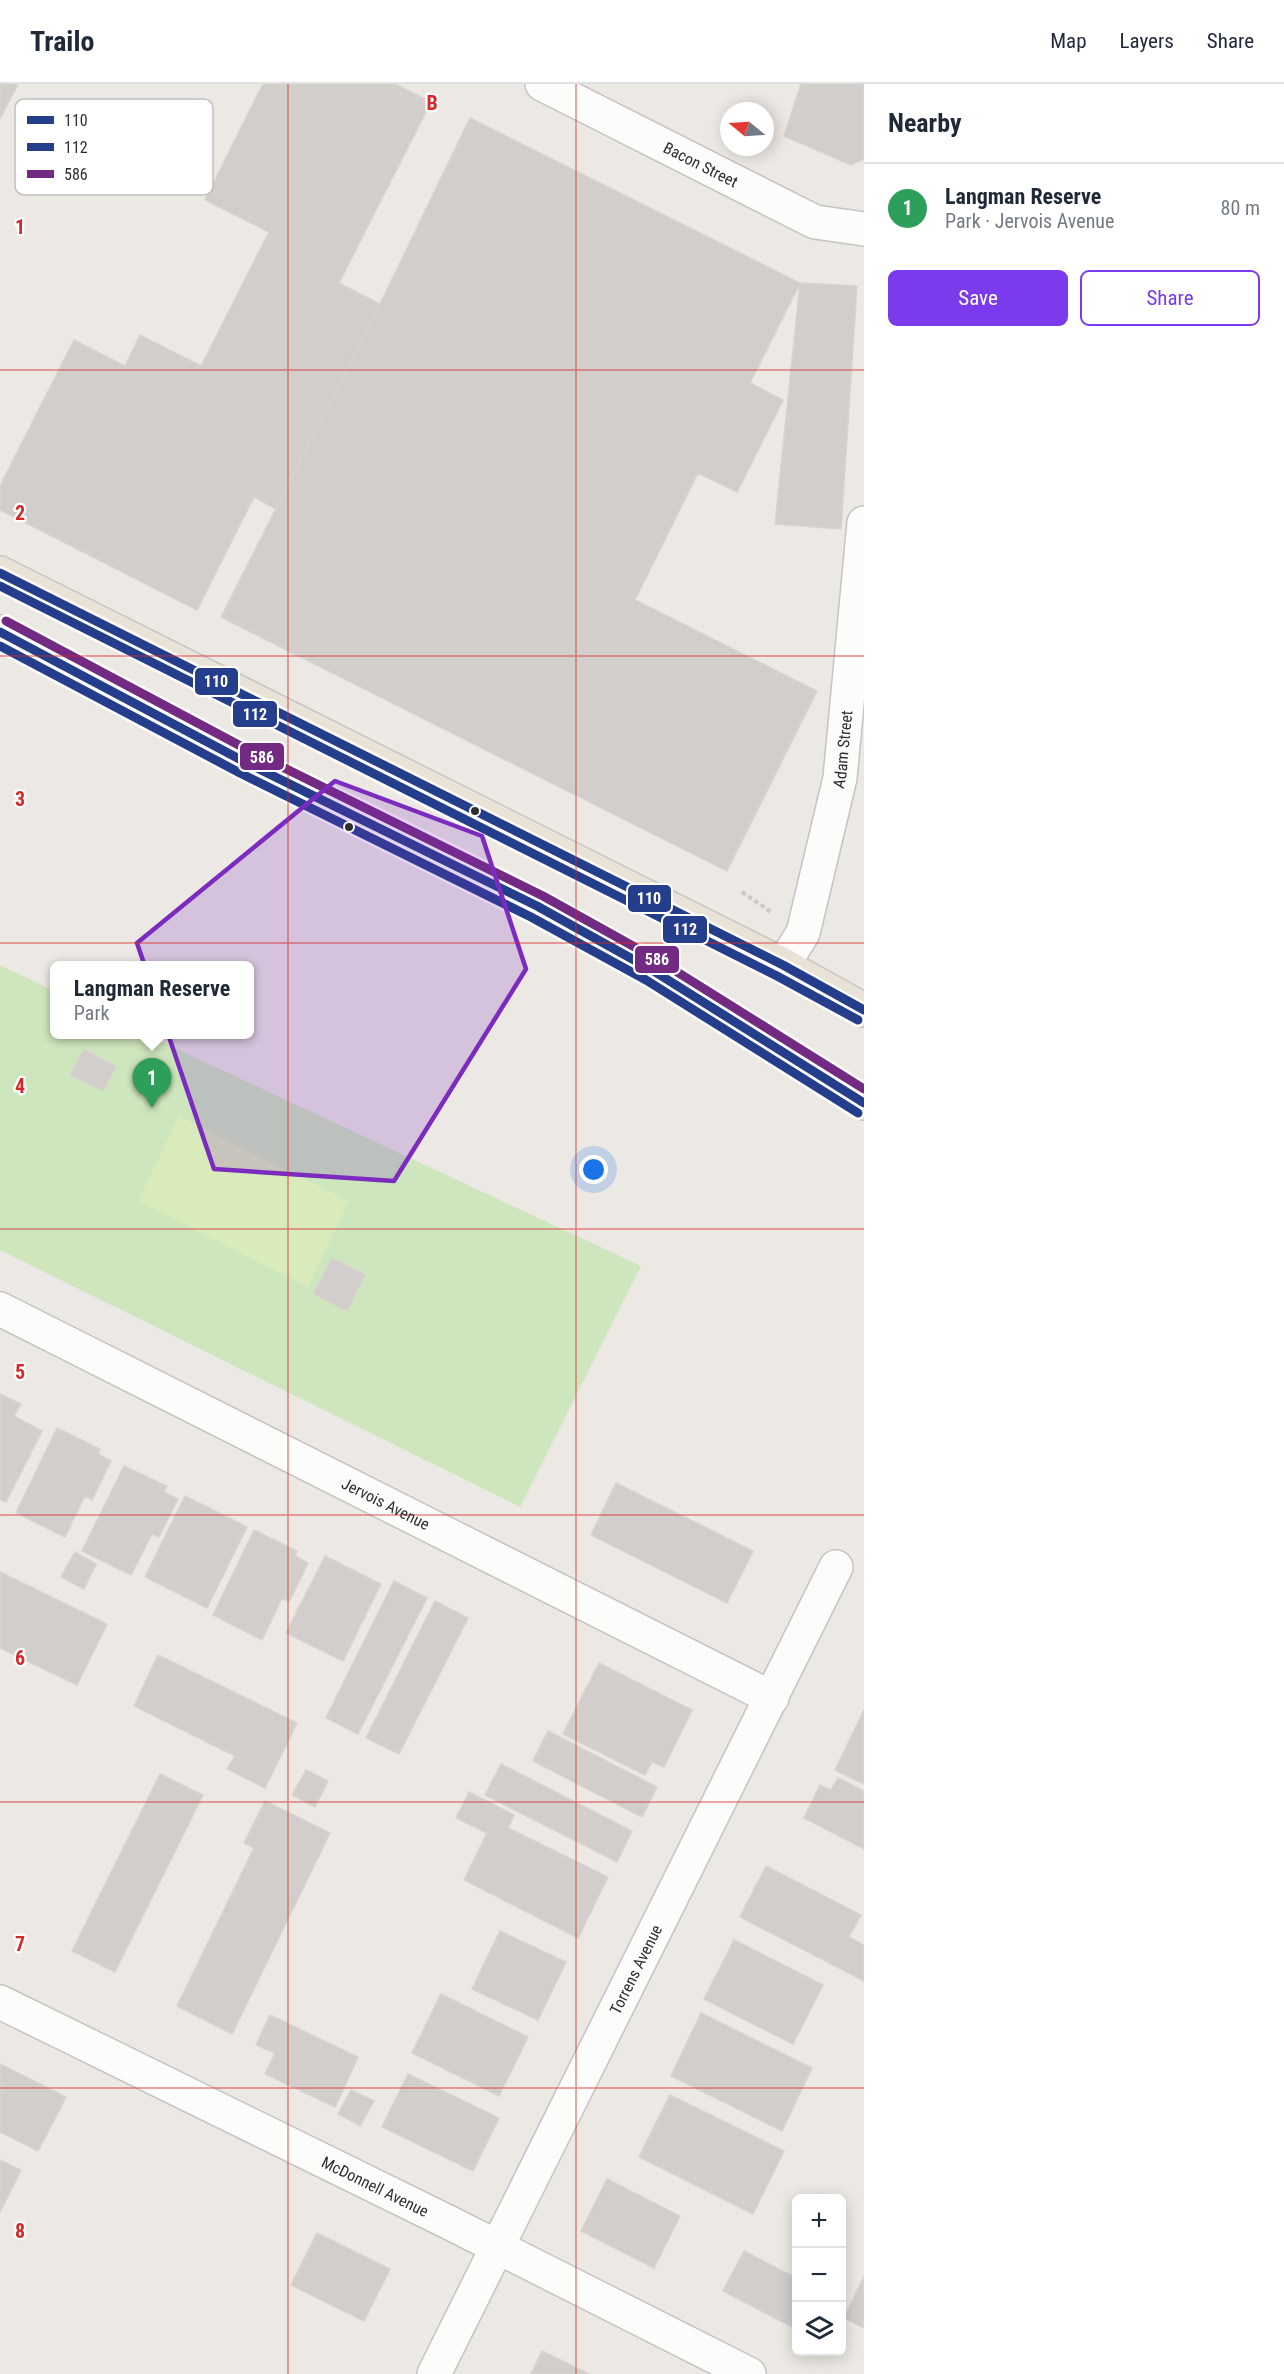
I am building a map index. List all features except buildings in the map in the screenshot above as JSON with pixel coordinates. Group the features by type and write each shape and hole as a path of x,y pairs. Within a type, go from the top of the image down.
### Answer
{"highway":[{"path":"0,573 783,965 864,1010"},
{"path":"0,632 245,762 537,906 652,970 864,1103"}],"street":[{"name":"Bacon Street","path":"542,84 816,222 864,229"},
{"name":"Adam Street","path":"783,965 803,933 840,778 864,523"},
{"name":"Jervois Avenue","path":"0,1309 772,1698"},
{"name":"Torrens Avenue","path":"434,2374 836,1567"},
{"name":"McDonnell Avenue","path":"0,2002 749,2374"}],"highlighted area":[{"path":"335,781 482,836 526,969 394,1181 214,1169 137,943"}],"green space":[{"path":"0,965 50,989 50,1039 156,1039 641,1266 520,1507 0,1250"},
{"path":"179,1116 349,1201 308,1287 138,1201"}],"transit line":[{"name":"110","path":"0,573 783,965 864,1010"},
{"name":"112","path":"0,586 777,976 858,1020"},
{"name":"586","path":"6,621 250,751 543,896 658,960 864,1089"},
{"name":"110","path":"0,632 245,762 537,906 652,970 864,1103"},
{"name":"112","path":"0,646 240,773 531,917 646,980 858,1113"}],"place":[{"name":"Langman Reserve","path":"152,1108"}]}
